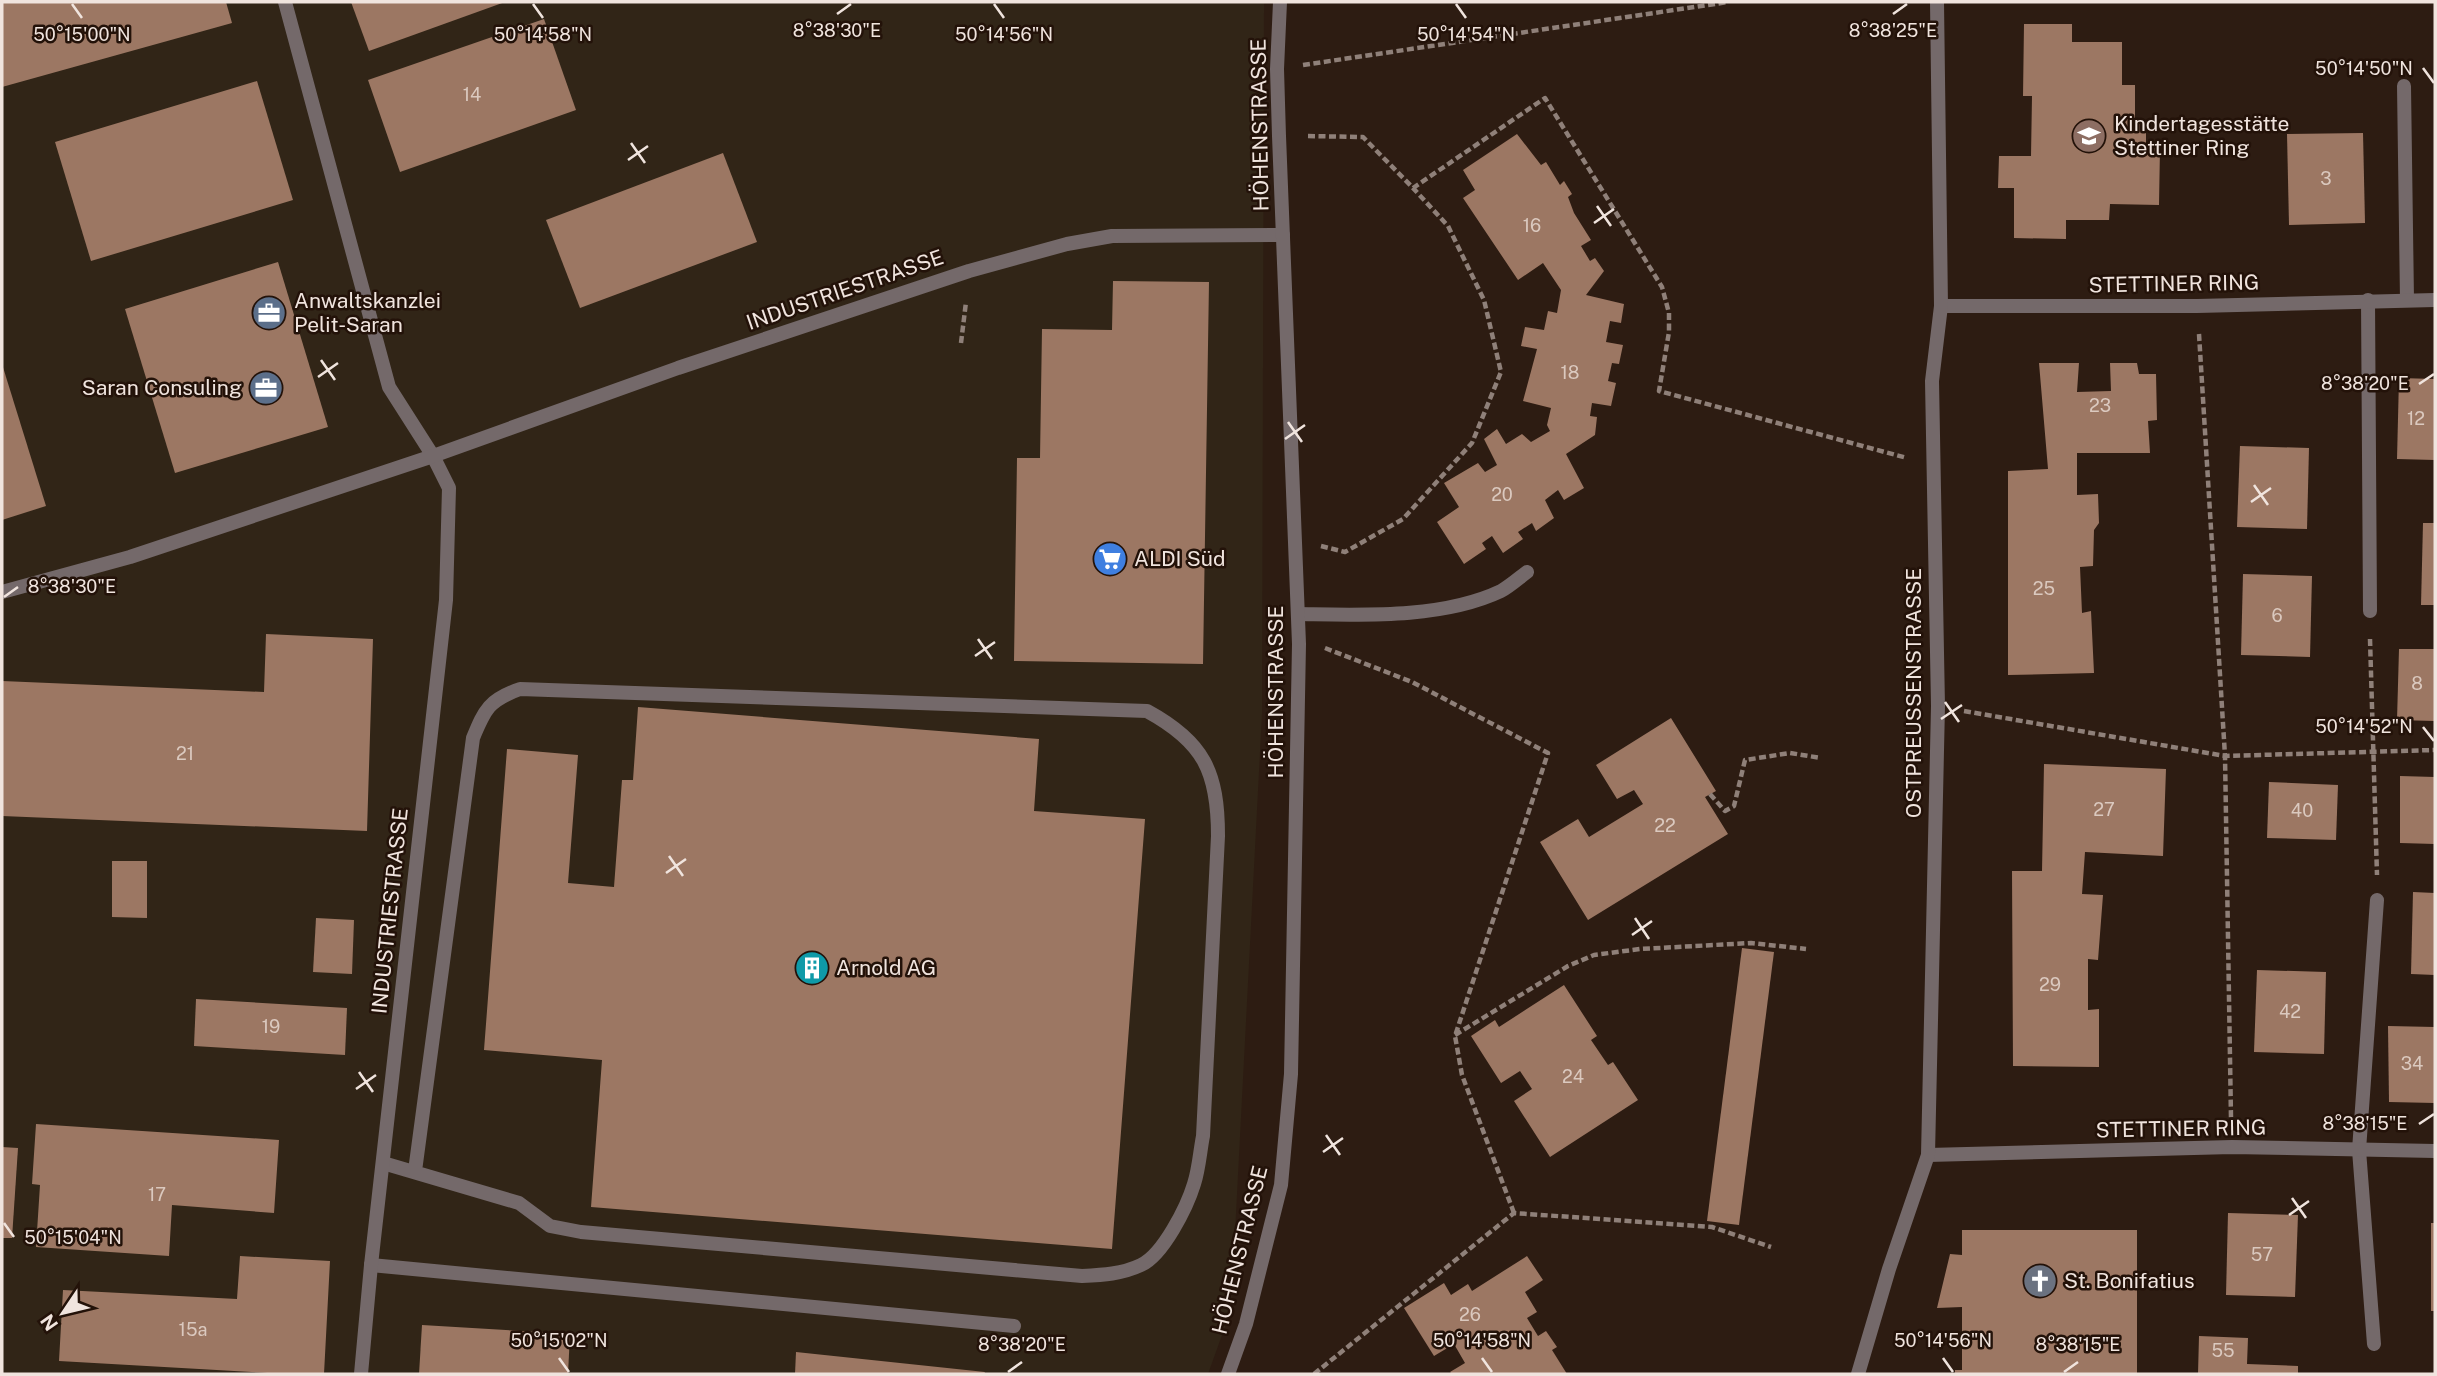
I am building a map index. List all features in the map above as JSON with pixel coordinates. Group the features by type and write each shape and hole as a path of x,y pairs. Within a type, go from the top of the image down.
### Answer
{"street":[{"name":"INDUSTRIESTRASSE","path":"285,2 389,387 433,456 449,488 446,600 361,1374"},
{"name":"HÖHENSTRASSE","path":"1228,1374 1246,1324 1281,1185 1290,1074 1299,644 1277,69 1280,2"},
{"name":"OSTPREUSSENSTRASSE","path":"1858,1374 1927,1155 1938,706 1932,465 1932,381 1941,306 1937,2"},
{"path":"2404,86 2407,300"},
{"name":"INDUSTRIESTRASSE","path":"2,592 130,556 433,456 691,364 969,271 1067,244 1112,236 1283,235"},
{"path":"2368,300 2370,611"},
{"name":"STETTINER RING","path":"1941,306 2197,306 2435,300"},
{"path":"1298,614 1388,613 1461,605 1502,590 1527,572"},
{"path":"383,1163 519,1203 550,1226 581,1232 1082,1276 1117,1274 1144,1264 1163,1243 1179,1217 1194,1184 1203,1136 1219,836 1218,802 1209,770 1196,747 1173,725 1147,710 520,690 500,696 484,711 473,738 415,1171"},
{"path":"2374,1344 2359,1150 2378,900"},
{"name":"STETTINER RING","path":"1927,1155 2232,1147 2435,1151"},
{"path":"371,1265 1014,1326"}],"path":[{"path":"1277,69 1728,2"},
{"path":"1413,188 1545,99 1662,287 1669,313 1670,332 1659,391 1932,465"},
{"path":"1279,136 1363,137 1413,188 1448,226 1484,300 1501,372 1472,443 1403,519 1345,552 1320,545 1320,559"},
{"path":"961,343 969,271"},
{"path":"2197,306 2225,756 2232,1147"},
{"path":"2370,611 2378,900"},
{"path":"1299,644 1321,647 1412,682 1548,753 1455,1036 1462,1075 1514,1213"},
{"path":"1938,706 2225,756 2435,750"},
{"path":"1710,794 1725,811 1734,806 1745,760 1790,753 1821,758"},
{"path":"1455,1036 1568,966 1594,956 1640,949 1751,943 1806,949"},
{"path":"1314,1374 1514,1213 1712,1227 1771,1247"}],"shaded area":[{"path":"2,2 1264,2 1262,714 1231,1310 1208,1374 2,1374"}],"building":[{"path":"2,2 226,2 232,23 2,87"},
{"path":"351,2 505,2 369,51"},
{"path":"544,19 576,110 400,172 368,80"},
{"name":"Kindertagesstätte Stettiner Ring","path":"2024,24 2072,24 2072,42 2122,42 2122,85 2135,85 2135,124 2146,124 2146,148 2160,148 2159,205 2110,204 2109,220 2066,220 2066,239 2014,238 2014,188 1998,188 1999,156 2031,156 2032,96 2023,96"},
{"path":"257,81 293,200 91,261 55,142"},
{"path":"2363,133 2365,223 2289,225 2287,134"},
{"path":"1517,134 1541,165 1546,162 1560,185 1564,181 1572,194 1568,197 1574,213 1591,240 1581,246 1590,261 1595,258 1604,271 1586,295 1624,304 1621,323 1610,321 1606,342 1623,345 1619,364 1612,363 1608,381 1616,383 1611,406 1592,403 1590,416 1597,417 1595,435 1566,454 1584,488 1564,500 1558,490 1545,500 1554,518 1536,531 1532,523 1518,532 1523,539 1503,553 1492,536 1482,543 1486,549 1464,564 1437,522 1459,507 1444,483 1478,463 1485,472 1497,465 1484,439 1497,429 1506,444 1522,434 1531,442 1550,431 1547,425 1551,408 1523,401 1537,349 1521,346 1525,327 1544,330 1548,311 1557,313 1561,290 1543,263 1518,280 1463,198 1475,190 1463,170"},
{"path":"723,153 757,242 580,308 546,220"},
{"path":"278,262 328,427 175,473 125,309"},
{"name":"ALDI Süd","path":"1113,281 1209,282 1203,664 1014,661 1017,458 1040,458 1042,329 1112,330"},
{"path":"2039,363 2079,363 2077,392 2111,391 2110,363 2137,363 2139,374 2156,374 2157,420 2148,421 2150,453 2077,453 2077,495 2098,494 2099,523 2094,530 2093,566 2080,567 2082,613 2091,611 2094,673 2008,675 2008,471 2048,469"},
{"path":"2,364 46,506 2,520"},
{"path":"2399,378 2435,379 2435,460 2397,459"},
{"path":"2240,446 2309,448 2307,529 2237,527"},
{"path":"2423,523 2435,523 2435,605 2421,605"},
{"path":"2243,574 2312,576 2310,657 2241,655"},
{"path":"266,634 373,639 367,831 2,816 2,681 264,692"},
{"path":"2399,649 2435,649 2435,721 2397,720"},
{"name":"Arnold AG","path":"638,707 1039,739 1034,811 1145,819 1112,1249 591,1207 602,1060 484,1050 507,749 578,755 568,883 614,887 622,780 633,780"},
{"path":"1671,718 1716,791 1705,797 1728,834 1588,920 1540,842 1578,819 1589,837 1643,804 1634,790 1617,799 1596,765"},
{"path":"2044,764 2166,769 2163,856 2085,852 2082,894 2103,895 2098,960 2088,959 2088,1010 2099,1009 2099,1067 2013,1066 2012,871 2042,871"},
{"path":"2400,776 2435,777 2435,844 2400,843"},
{"path":"2269,782 2338,785 2336,840 2267,838"},
{"path":"112,861 147,861 147,918 112,917"},
{"path":"2413,892 2435,893 2435,975 2411,974"},
{"path":"316,918 354,920 352,974 313,972"},
{"path":"1742,948 1774,952 1739,1225 1707,1221"},
{"path":"2257,970 2326,972 2324,1054 2254,1052"},
{"path":"1564,985 1597,1036 1591,1040 1608,1065 1613,1062 1638,1100 1550,1157 1514,1101 1532,1089 1520,1071 1501,1083 1471,1036 1495,1020 1499,1027"},
{"path":"196,999 347,1008 345,1055 194,1046"},
{"path":"2388,1026 2435,1027 2435,1103 2389,1102"},
{"path":"36,1124 279,1140 274,1213 172,1205 169,1256 36,1247 40,1185 32,1184"},
{"path":"2,1147 18,1148 12,1238 2,1238"},
{"path":"2228,1213 2298,1215 2295,1297 2226,1295"},
{"path":"2431,1223 2435,1223 2435,1311 2431,1311"},
{"name":"St. Bonifatius","path":"1962,1230 2137,1230 2137,1374 1955,1374 1955,1370 1962,1370 1962,1307 1937,1308 1950,1254 1962,1255"},
{"path":"240,1256 330,1261 324,1374 59,1361 63,1290 237,1299"},
{"path":"1527,1256 1543,1280 1525,1292 1537,1312 1527,1318 1538,1336 1546,1331 1557,1347 1552,1350 1567,1374 1452,1374 1450,1372 1465,1363 1454,1344 1434,1356 1404,1308 1444,1283 1451,1295 1468,1284 1472,1291"},
{"path":"422,1325 570,1334 568,1374 419,1374"},
{"path":"2199,1336 2248,1338 2247,1364 2298,1366 2298,1374 2198,1374"},
{"path":"796,1352 985,1372 795,1374"}],"place":[{"name":"Kindertagesstätte Stettiner Ring","path":"2089,136"},
{"name":"Anwaltskanzlei Pelit-Saran","path":"269,313"},
{"name":"Saran Consuling","path":"266,388"},
{"name":"ALDI Süd","path":"1110,559"},
{"name":"Arnold AG","path":"812,968"},
{"name":"St. Bonifatius","path":"2040,1281"}]}
